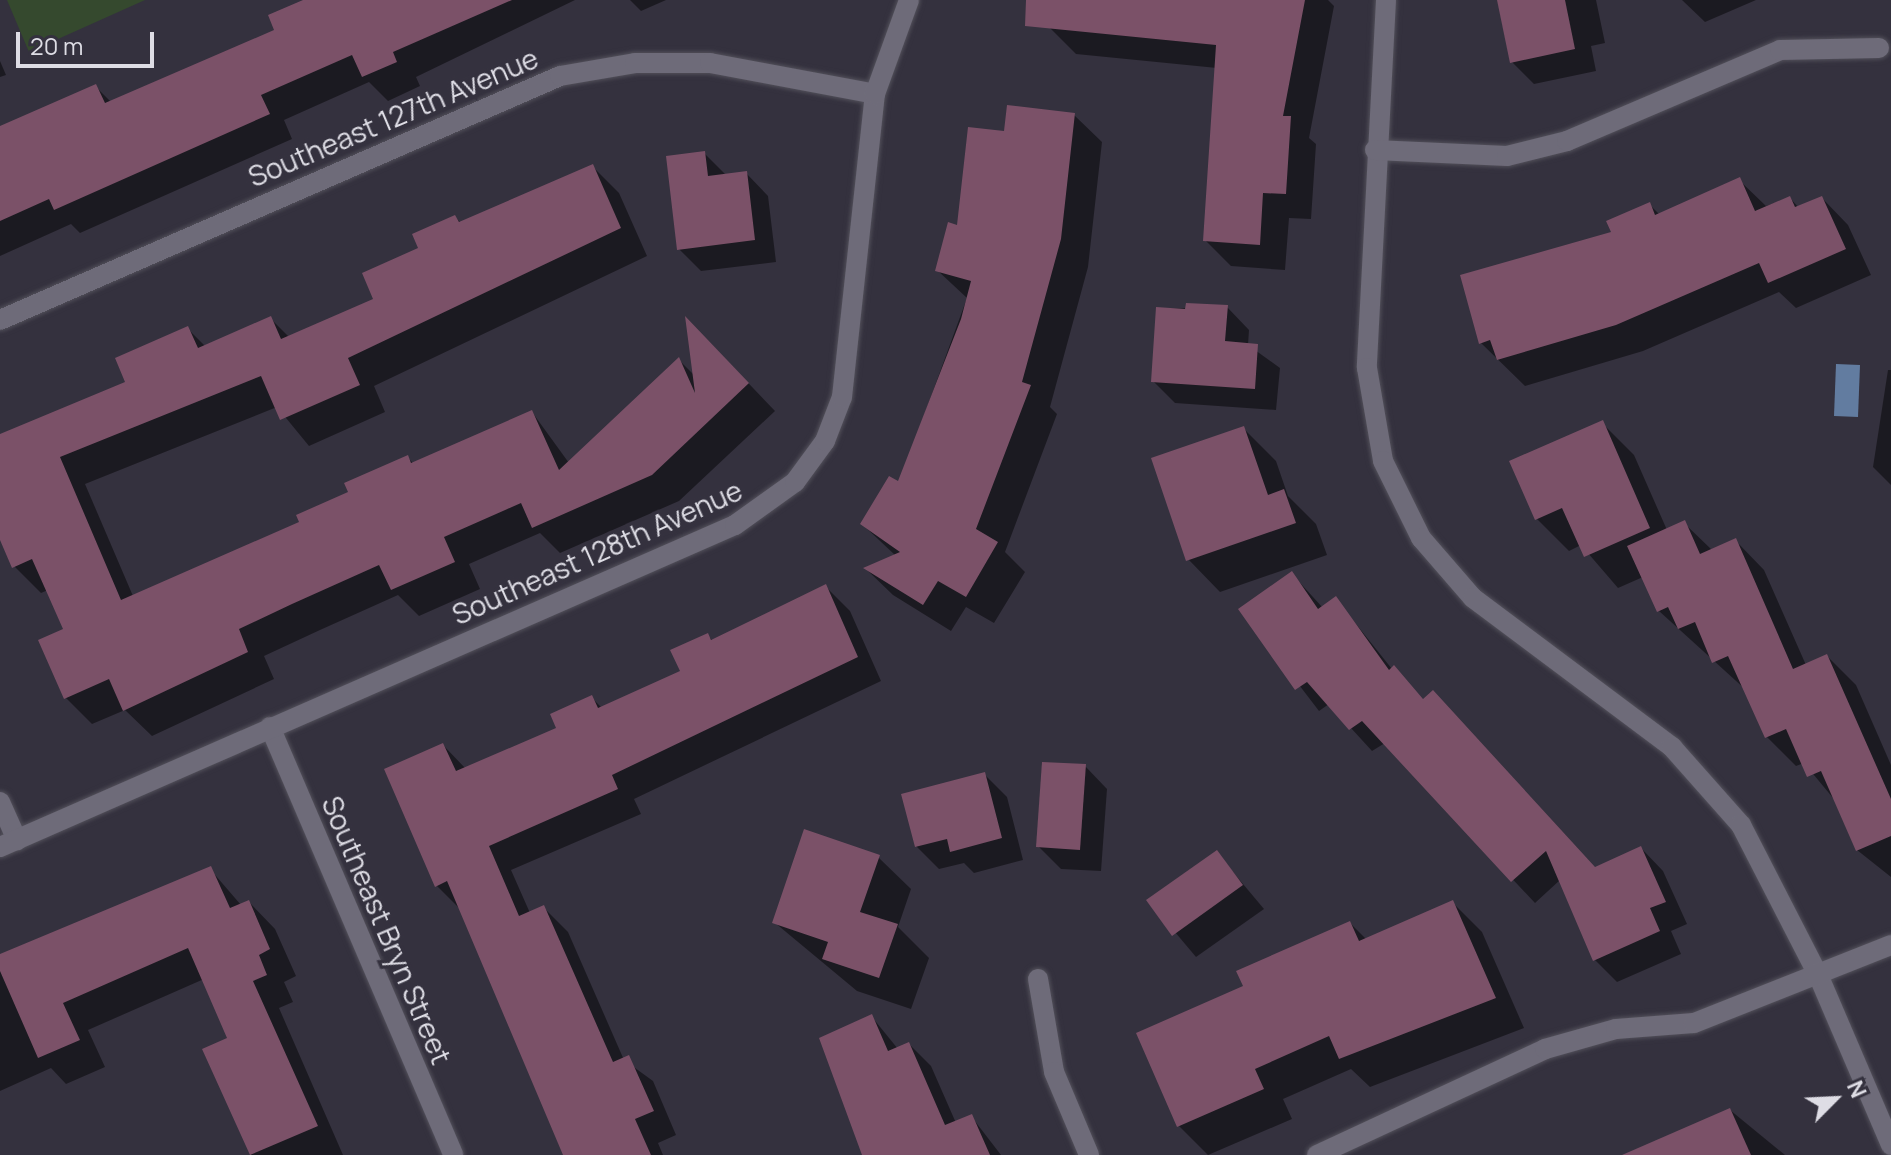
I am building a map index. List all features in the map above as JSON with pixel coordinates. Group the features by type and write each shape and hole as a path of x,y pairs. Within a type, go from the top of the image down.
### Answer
{"street":[{"name":"Southeast 128th Avenue","path":"9,843 735,525 795,482 825,441 842,397 875,94 909,0"},
{"path":"1386,0 1375,150 1367,368 1383,461 1421,538 1473,598 1672,747 1741,825 1819,977 1891,1145"},
{"path":"1375,150 1507,156 1567,141 1780,50 1879,48"},
{"name":"Southeast 127th Avenue","path":"0,320 560,76 635,63 710,63 875,94"},
{"name":"Southeast Bryn Street","path":"270,727 453,1155"},
{"path":"0,802 9,843"},
{"path":"1317,1155 1545,1049 1616,1029 1694,1023 1819,977 1891,945"},
{"path":"1038,979 1054,1072 1089,1155"}],"green space":[{"path":"7,0 145,0 29,52"}],"water":[{"path":"1836,364 1860,365 1858,417 1834,416"}],"building":[{"path":"303,0 512,0 393,52 397,62 362,77 352,55 261,95 270,114 54,210 49,199 0,221 0,126 96,84 105,103 274,30 268,15"},
{"path":"1026,0 1305,0 1283,116 1291,116 1286,194 1263,193 1260,245 1203,241 1216,45 1025,26"},
{"path":"1497,0 1565,0 1575,49 1510,63"},
{"path":"1007,105 1075,113 1061,239 1022,382 1031,385 976,529 998,542 966,597 938,581 923,605 863,568 900,552 860,524 889,476 898,481 961,319 971,281 935,271 948,222 957,225 968,127 1004,131"},
{"path":"705,151 708,176 747,171 755,240 677,250 666,156"},
{"path":"593,164 621,228 348,358 360,385 280,420 261,376 60,457 121,600 299,522 296,515 348,492 344,483 408,455 411,463 532,410 559,470 679,357 695,393 685,316 749,383 652,475 532,528 521,503 444,537 455,562 391,590 379,565 239,629 248,652 123,711 109,679 64,699 38,640 63,629 32,559 12,568 0,540 0,434 125,382 115,358 188,326 198,348 271,316 281,339 373,299 362,273 418,248 412,234 455,215 459,222"},
{"path":"1740,177 1755,211 1790,196 1795,207 1822,196 1846,249 1768,283 1759,263 1616,325 1497,360 1490,340 1479,344 1460,275 1611,232 1606,221 1650,202 1655,215"},
{"path":"1186,303 1228,305 1225,341 1258,344 1255,389 1151,382 1156,307 1185,309"},
{"path":"1603,420 1650,528 1584,557 1562,508 1535,520 1509,461"},
{"path":"1244,426 1268,495 1284,489 1296,523 1186,561 1151,458"},
{"path":"1685,520 1700,554 1736,538 1793,669 1827,654 1891,799 1891,836 1856,851 1821,771 1807,777 1786,729 1765,738 1728,656 1712,663 1695,622 1678,629 1668,607 1657,612 1627,546"},
{"path":"1292,571 1318,609 1336,596 1389,670 1394,665 1423,699 1433,690 1595,867 1641,846 1666,902 1650,908 1660,931 1593,961 1546,851 1511,882 1362,721 1349,730 1307,682 1295,690 1238,609"},
{"path":"826,584 858,657 612,775 618,789 489,846 519,916 544,905 613,1062 629,1055 654,1111 635,1119 651,1155 563,1155 447,881 435,887 384,769 443,743 456,771 556,728 550,714 592,695 598,708 680,671 670,650 708,633 711,640"},
{"path":"1042,762 1086,764 1080,850 1036,847"},
{"path":"985,772 1002,838 950,852 947,839 915,847 901,794"},
{"path":"804,829 880,855 860,912 898,924 879,978 822,959 828,942 772,923"},
{"path":"1217,850 1243,885 1172,936 1146,900"},
{"path":"211,866 230,908 249,900 270,949 259,955 267,975 253,981 318,1126 250,1155 202,1049 227,1038 188,948 63,1003 80,1040 38,1058 0,971 0,954"},
{"path":"1453,900 1496,998 1339,1059 1329,1036 1255,1069 1264,1089 1177,1127 1136,1033 1243,986 1236,971 1350,921 1359,941"},
{"path":"872,1014 888,1051 909,1042 945,1125 972,1114 990,1155 862,1155 819,1038"},
{"path":"1730,1108 1751,1155 1622,1155"}]}
